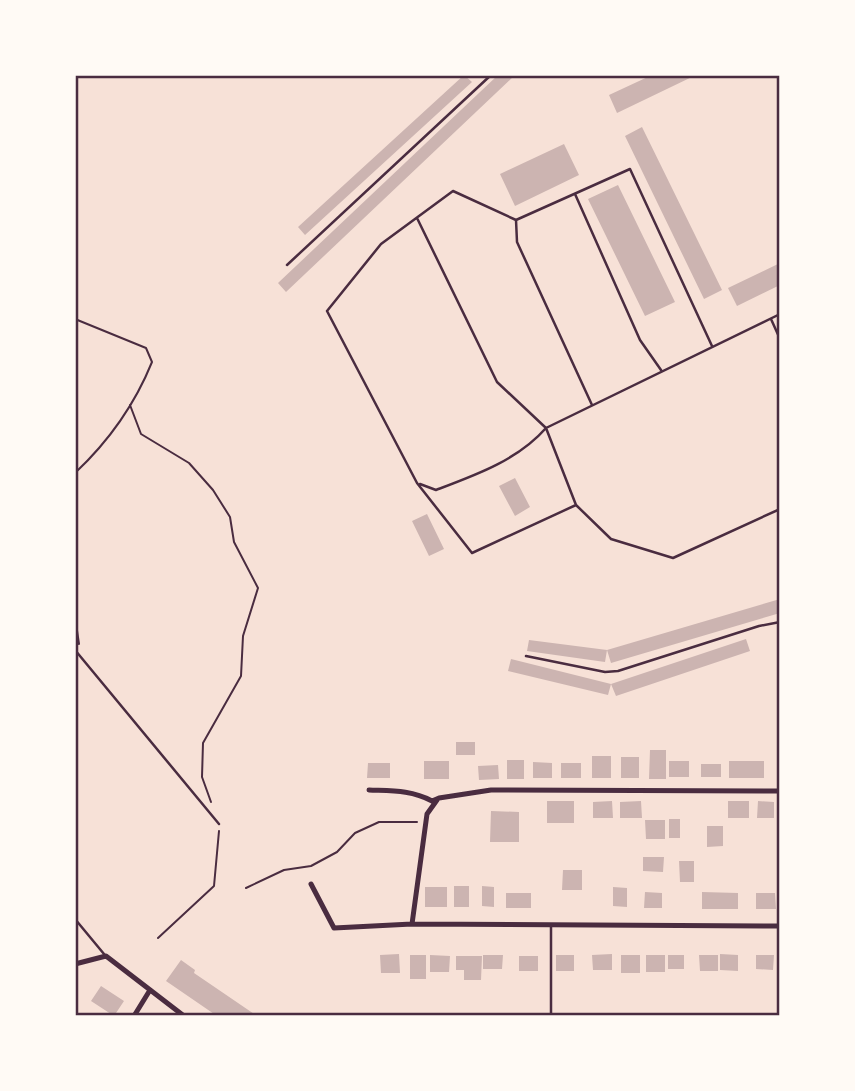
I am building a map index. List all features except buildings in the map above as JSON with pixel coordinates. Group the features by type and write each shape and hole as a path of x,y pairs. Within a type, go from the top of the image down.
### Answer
{"street":[{"path":"369,790 402,790 432,801 491,790 780,791"},
{"path":"412,924 425,822 427,814 439,798"},
{"path":"311,884 334,928 412,924 780,926"},
{"path":"75,964 106,956 184,1016"},
{"path":"134,1016 150,990"}],"lane":[{"path":"287,265 492,75"},
{"path":"576,505 472,553 417,483 327,311 381,244 453,191 516,220 630,169 712,346"},
{"path":"575,194 640,340 662,371"},
{"path":"417,218 496,382 546,428 576,505 611,539 673,558 780,509"},
{"path":"516,220 517,242 592,405"},
{"path":"417,483 436,490 485,471 532,443 546,428 780,314"},
{"path":"662,371 772,318"},
{"path":"772,318 780,339"},
{"path":"526,656 605,672 618,671 759,626 780,622"},
{"path":"75,650 219,824"},
{"path":"75,919 106,956"},
{"path":"551,925 551,1016"}],"path":[{"path":"75,319 146,348 152,362 141,390 98,452 75,473"},
{"path":"130,405 141,434 189,463 213,490 230,517 234,542 258,588 243,636 241,676 203,743 202,777 211,801"},
{"path":"75,617 81,657"},
{"path":"246,888 284,870 311,866 337,852 355,833 379,822 425,822"},
{"path":"158,938 214,887 219,824"}]}
